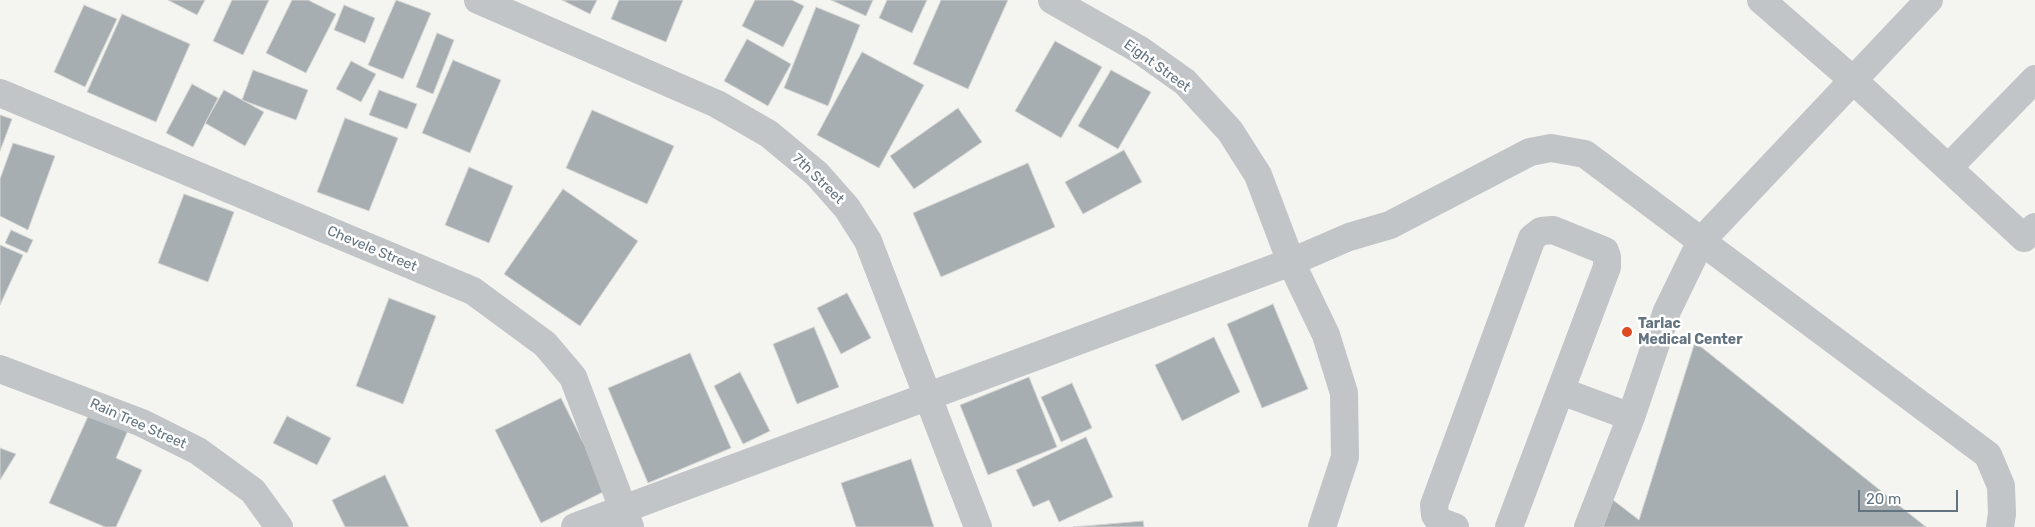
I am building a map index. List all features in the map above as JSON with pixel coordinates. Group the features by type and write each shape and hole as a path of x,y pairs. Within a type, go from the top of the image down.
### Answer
{"street":[{"name":"7th Street","path":"478,0 716,104 768,134 817,174 847,208 868,241 978,527"},
{"name":"Eight Street","path":"1052,0 1140,50 1185,82 1230,131 1258,175 1291,262 1326,335 1344,393 1345,457 1322,527"},
{"path":"1761,0 1853,80 2024,238 2035,227"},
{"path":"1588,527 1631,417 1667,311 1701,241 1929,0"},
{"path":"1949,167 2035,79"},
{"name":"Chevele Street","path":"0,93 473,291 545,344 572,377 627,518"},
{"path":"575,527 627,518 928,398 1291,262 1349,237 1390,225 1530,152 1551,148 1585,154 1988,455 2001,486 2002,514 2000,527"},
{"path":"1455,527 1439,521 1435,515 1434,505 1532,238 1541,231 1553,230 1604,251 1608,267 1509,527"},
{"name":"Rain Tree Street","path":"0,369 142,423 198,451 253,492 279,527"},
{"path":"1561,391 1631,417"}],"building":[{"path":"168,0 205,0 197,15"},
{"path":"232,0 269,0 243,55 213,41"},
{"path":"292,0 308,0 336,14 306,73 266,53"},
{"path":"396,0 431,13 403,79 368,65"},
{"path":"562,0 597,0 590,14"},
{"path":"619,0 683,0 666,42 611,19"},
{"path":"755,0 792,0 804,6 783,47 742,26"},
{"path":"831,0 873,0 866,16"},
{"path":"887,0 927,0 912,33 879,18"},
{"path":"941,0 1008,0 968,89 913,64"},
{"path":"84,5 117,19 85,87 54,72"},
{"path":"344,5 375,18 365,43 334,30"},
{"path":"816,7 860,25 828,106 784,88"},
{"path":"122,14 190,44 156,122 87,92"},
{"path":"437,33 454,40 433,94 416,87"},
{"path":"747,39 791,64 768,106 724,81"},
{"path":"1055,41 1102,67 1061,138 1015,111"},
{"path":"862,52 924,85 879,168 817,135"},
{"path":"453,60 501,80 470,153 422,133"},
{"path":"351,61 376,74 361,102 336,89"},
{"path":"253,70 308,90 296,120 242,100"},
{"path":"1111,70 1151,92 1118,149 1078,126"},
{"path":"192,84 218,98 193,147 166,133"},
{"path":"224,90 264,112 245,146 205,123"},
{"path":"379,90 417,104 407,129 369,115"},
{"path":"958,108 982,142 914,189 890,156"},
{"path":"592,110 674,146 647,204 566,168"},
{"path":"0,115 12,119 0,151"},
{"path":"345,118 398,138 369,211 317,192"},
{"path":"13,143 55,156 28,230 0,216 0,179"},
{"path":"1124,150 1142,182 1083,214 1065,182"},
{"path":"1028,163 1055,227 941,277 913,213"},
{"path":"469,167 513,186 489,243 445,225"},
{"path":"563,189 638,241 580,326 504,274"},
{"path":"184,194 234,212 208,282 158,263"},
{"path":"11,230 33,240 27,253 5,243"},
{"path":"0,245 23,255 0,305"},
{"path":"847,293 871,338 841,354 817,308"},
{"path":"389,298 436,316 403,404 356,386"},
{"path":"1273,304 1308,389 1262,408 1227,324"},
{"path":"814,327 839,387 797,404 773,344"},
{"path":"1214,337 1240,392 1182,421 1155,365"},
{"path":"1695,342 1926,527 1603,527 1613,500 1639,520"},
{"path":"690,353 731,448 648,483 608,388"},
{"path":"740,372 770,431 743,444 714,386"},
{"path":"1029,377 1057,447 988,475 960,405"},
{"path":"1072,383 1092,428 1061,442 1041,397"},
{"path":"561,398 607,490 541,523 495,430"},
{"path":"90,412 129,428 116,458 142,470 116,527 105,527 49,503"},
{"path":"287,416 331,438 317,465 273,443"},
{"path":"1086,437 1113,497 1059,522 1049,500 1033,507 1016,470"},
{"path":"0,448 16,454 0,480"},
{"path":"911,459 934,527 856,527 841,483"},
{"path":"385,475 409,527 345,527 332,500"},
{"path":"1143,521 1144,527 1073,527"}],"place":[{"name":"Tarlac Medical Center","path":"1627,332"}]}
